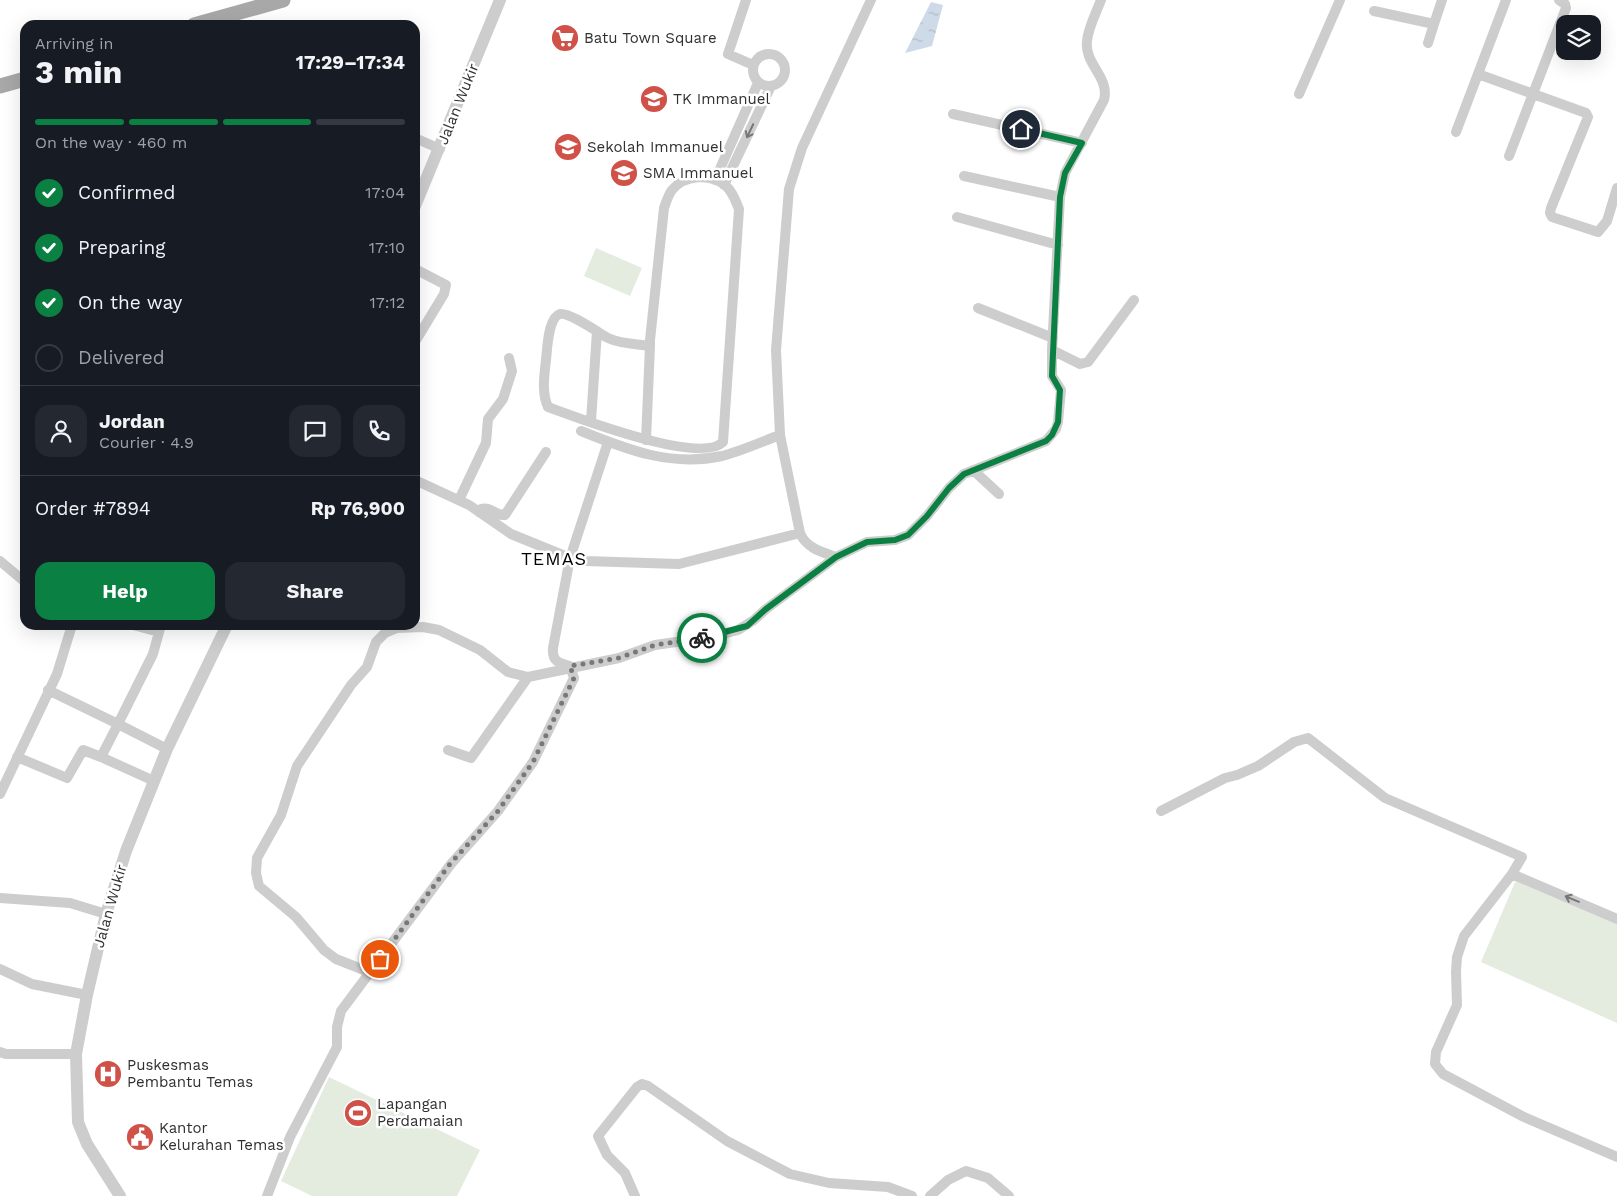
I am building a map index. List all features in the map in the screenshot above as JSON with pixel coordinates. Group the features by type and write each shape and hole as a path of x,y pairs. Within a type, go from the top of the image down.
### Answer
{"main road":[{"path":"224,20 282,0"},
{"path":"0,86 20,80"}],"street":[{"name":"Jalan Wukir","path":"420,195 500,0"},
{"path":"746,0 729,55 755,63"},
{"path":"836,557 810,547 803,540 800,533 780,435 776,350 789,189 802,148 870,0"},
{"path":"420,627 439,630 480,650 508,672 528,677 570,666 619,658 655,645 711,637 738,630 754,620 836,557 867,542 895,540 908,535 927,516 949,488 973,470 1046,441 1056,429 1058,422 1060,390 1052,376 1052,350 1060,197 1065,173 1104,100 1106,91 1088,52 1087,41 1101,0"},
{"path":"1300,94 1340,0"},
{"path":"1428,43 1442,0"},
{"path":"1456,132 1506,0"},
{"path":"1509,156 1566,8 1565,4 1559,0"},
{"path":"1374,10 1434,24"},
{"path":"719,182 770,86 782,80 785,68 784,62 779,57 767,54 755,63 752,72 758,83 770,86"},
{"path":"1478,74 1583,111 1588,117 1550,208 1552,217 1598,232 1607,221 1616,192"},
{"path":"719,182 758,83"},
{"path":"953,114 1082,143"},
{"path":"420,140 440,149"},
{"path":"964,176 1060,197"},
{"path":"646,440 650,346 664,208 672,190 685,179 705,177 719,182 734,195 739,209 723,442 713,448 665,445 646,440 548,407 544,392 548,344 553,321 557,315 562,314 615,340 650,346"},
{"path":"957,217 1058,245"},
{"path":"420,271 443,282 446,286 444,294 420,334"},
{"path":"1052,350 1080,364 1088,362 1134,300"},
{"path":"978,308 1053,338"},
{"path":"591,421 597,331"},
{"path":"458,500 486,443 488,419 503,399 512,371 509,358"},
{"path":"582,431 641,454 684,460 723,456 780,435"},
{"path":"570,666 556,661 552,656 570,558 608,442"},
{"path":"479,512 481,509 489,508 502,516 505,515 546,452"},
{"path":"973,470 999,494"},
{"path":"420,482 458,500 511,534 570,558 642,564 678,564 800,533"},
{"path":"0,561 20,578"},
{"path":"0,794 61,662 71,630"},
{"path":"101,757 153,654 160,630"},
{"name":"Jalan Wukir","path":"120,1196 87,1144 78,1122 76,1054 87,995 106,914 126,850 167,749 226,630"},
{"path":"370,972 336,959 324,950 296,917 259,886 256,880 256,865 281,815 297,766 351,686 367,668 379,638 390,630"},
{"path":"267,1196 290,1137 337,1047 337,1027 341,1011 450,864 498,811 533,762 574,678 570,666"},
{"path":"448,750 471,758 528,677"},
{"path":"48,690 167,749"},
{"path":"1161,811 1224,778 1258,766 1294,742 1308,738 1385,798 1522,858 1516,869 1464,936 1457,957 1457,1005 1436,1052 1435,1064 1443,1074 1524,1117 1617,1158"},
{"path":"18,757 67,778 83,750 154,781"},
{"path":"1516,869 1617,918"},
{"path":"0,899 70,903 106,914"},
{"path":"0,968 32,984 87,995"},
{"path":"0,1052 6,1054 76,1054"},
{"path":"636,1196 626,1173 607,1154 598,1136 637,1087 642,1084 648,1086 727,1141 790,1174 829,1183 882,1186 912,1196"},
{"path":"930,1196 948,1180 966,1171 988,1178 1009,1196"}],"shaded area":[{"path":"596,248 642,268 630,296 584,276"},
{"path":"1516,880 1617,923 1617,1023 1481,962"},
{"name":"Lapangan Perdamaian","path":"329,1077 480,1150 457,1196 312,1196 281,1181"}],"water":[{"path":"931,2 943,5 932,46 905,53"}],"way so far":[{"path":"380,959 450,864 498,811 533,762 574,678 574,673 570,666 619,658 655,645 702,638"}],"place":[{"name":"Batu Town Square","path":"565,38"},
{"name":"TK Immanuel","path":"654,99"},
{"name":"Sekolah Immanuel","path":"568,147"},
{"name":"SMA Immanuel","path":"624,173"},
{"name":"Puskesmas Pembantu Temas","path":"108,1074"},
{"name":"Lapangan Perdamaian","path":"358,1113"},
{"name":"Kantor Kelurahan Temas","path":"140,1137"}],"district":[{"name":"TEMAS","path":"554,559"}],"route":[{"path":"702,638 738,630 747,626 766,609 836,557 867,542 895,540 908,535 927,516 949,488 964,474 1046,441 1056,429 1060,390 1052,376 1052,350 1060,197 1065,173 1082,143 1021,129"}]}
